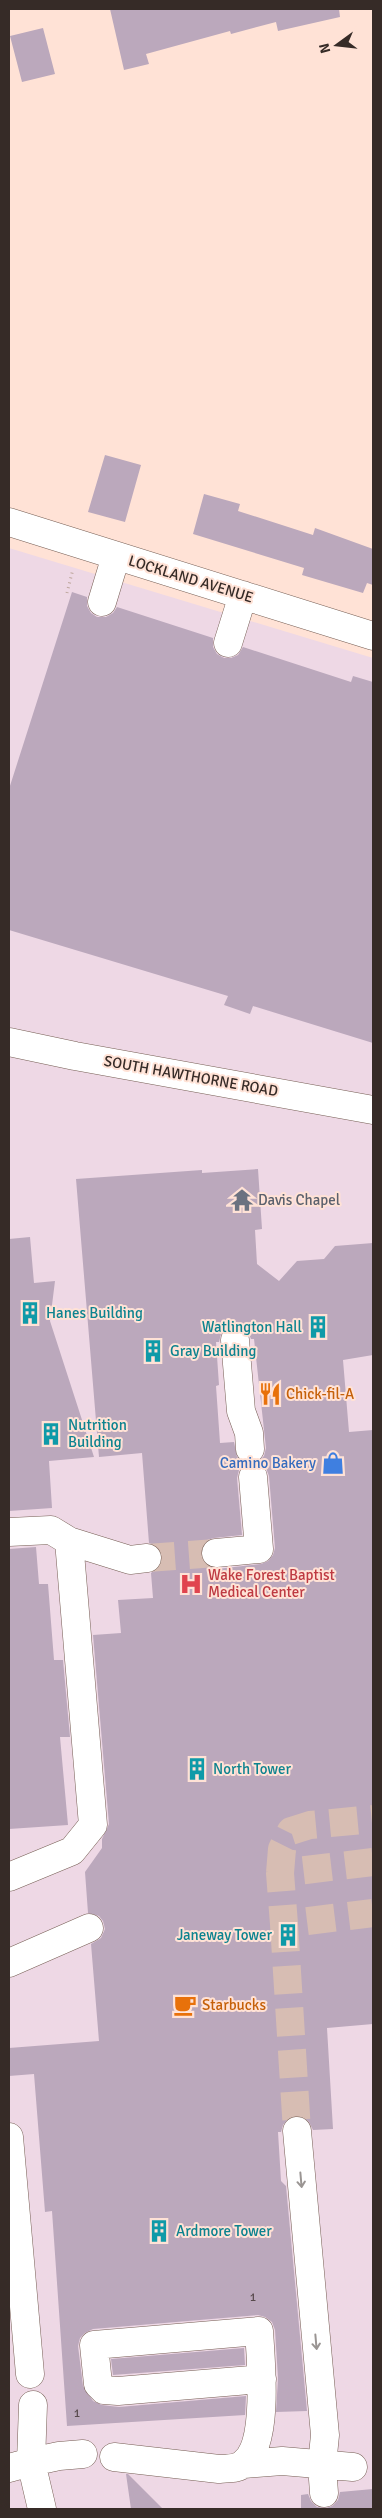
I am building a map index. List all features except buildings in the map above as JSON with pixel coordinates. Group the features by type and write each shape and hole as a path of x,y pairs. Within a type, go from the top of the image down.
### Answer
{"street":[{"name":"LOCKLAND AVENUE","path":"9,522 373,636"},
{"path":"102,602 116,556"},
{"path":"228,642 244,595"},
{"name":"SOUTH HAWTHORNE ROAD","path":"9,1042 75,1056 373,1110"},
{"path":"235,1340 241,1410 249,1433 250,1448"},
{"path":"216,1552 259,1549 253,1477"},
{"path":"9,1532 51,1530 69,1541 130,1560 147,1558"},
{"path":"9,1877 72,1851 93,1825 69,1541"},
{"path":"9,1964 89,1928"},
{"path":"296,2131 325,2435 322,2465 324,2493"},
{"path":"9,2137 30,2374"},
{"path":"114,2457 219,2469 236,2468 244,2464 252,2455 256,2444 262,2379 259,2331 94,2344 98,2384 104,2390 118,2391 262,2379"},
{"path":"33,2405 20,2465 42,2509"},
{"path":"20,2465 59,2456 83,2454"},
{"path":"244,2464 282,2461 366,2467"}],"path":[{"path":"67,593 74,568"}],"shaded area":[{"name":"Wake Forest Baptist Medical Center","path":"9,548 373,658 373,2509 9,2509"}],"tunnel":[{"path":"147,1558 216,1553"},
{"path":"280,1873 282,1849 291,1831 310,1825 373,1819"},
{"path":"373,1862 280,1873 284,1924 373,1913"},
{"path":"284,1924 297,2131"}],"place":[{"name":"Davis Chapel","path":"242,1200"},
{"name":"Hanes Building","path":"30,1313"},
{"name":"Watlington Hall","path":"318,1327"},
{"name":"Gray Building","path":"153,1351"},
{"name":"Chick-fil-A","path":"270,1394"},
{"name":"Nutrition Building","path":"51,1434"},
{"name":"Camino Bakery","path":"333,1463"},
{"name":"Wake Forest Baptist Medical Center","path":"191,1584"},
{"name":"North Tower","path":"197,1769"},
{"name":"Janeway Tower","path":"288,1935"},
{"name":"Starbucks","path":"185,2005"},
{"name":"Ardmore Tower","path":"159,2231"}]}
